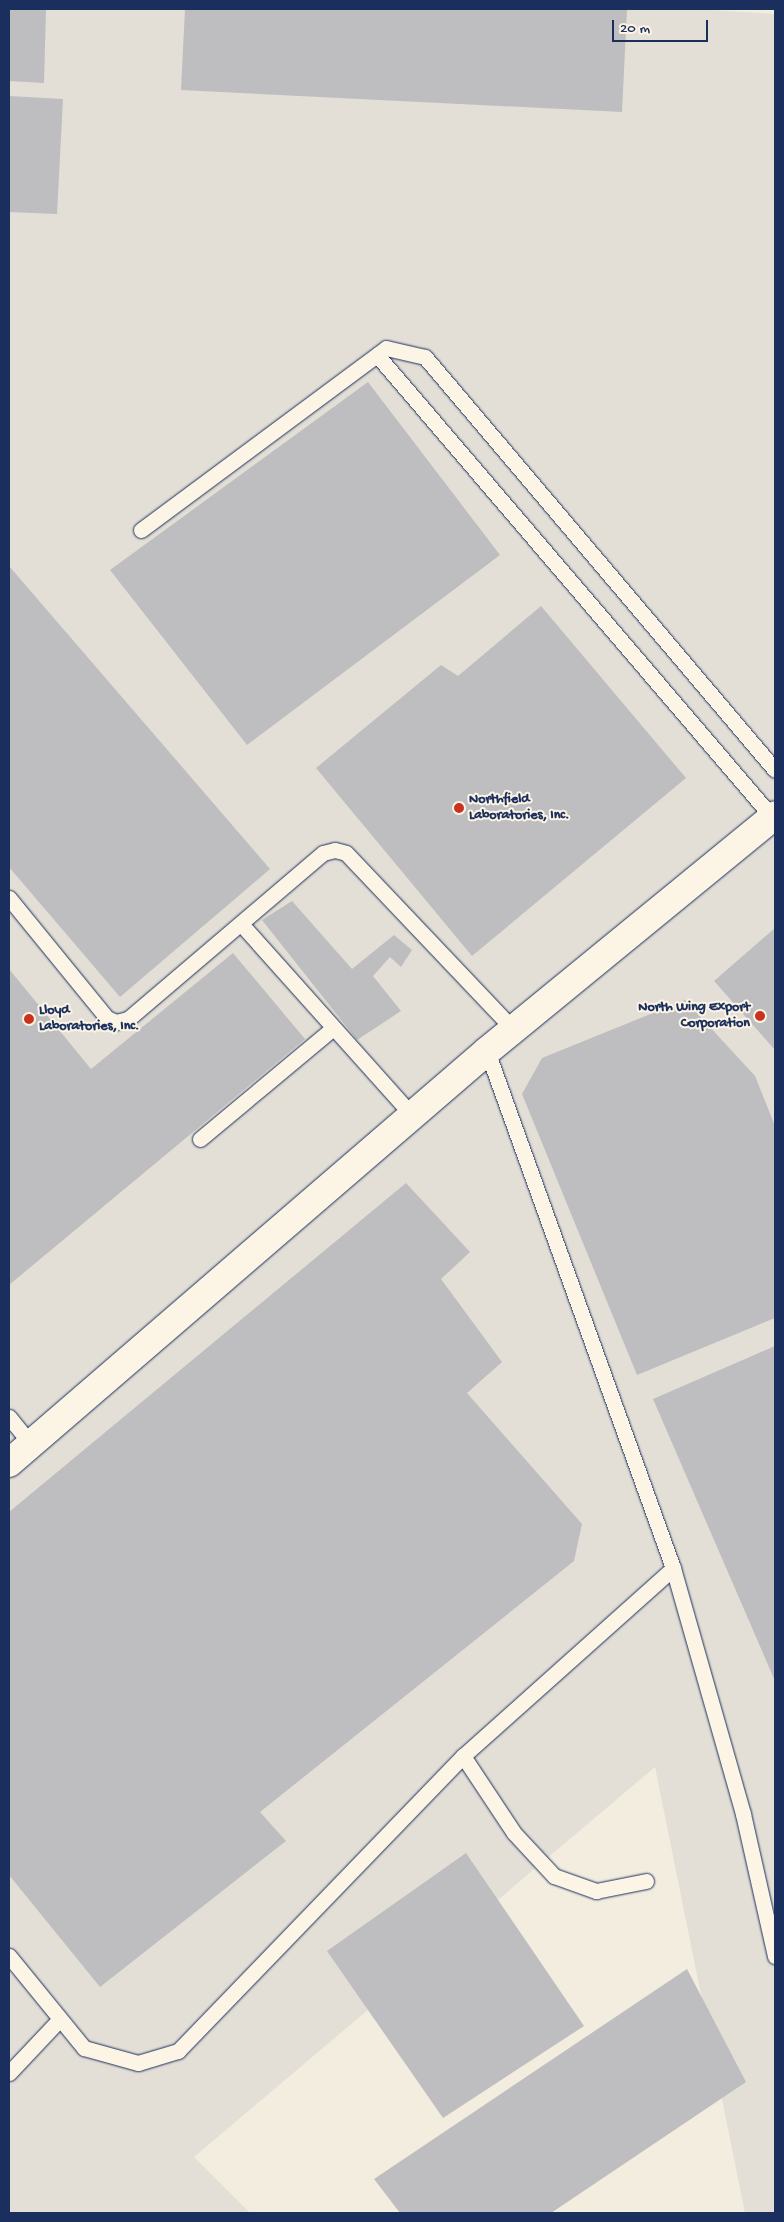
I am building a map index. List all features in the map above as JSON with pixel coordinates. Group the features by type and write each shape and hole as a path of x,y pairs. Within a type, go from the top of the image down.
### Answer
{"street":[{"path":"9,1462 32,1445 487,1051 774,816"}],"lane":[{"path":"142,530 386,348 425,357 775,770"},
{"path":"377,355 774,816"},
{"path":"9,898 107,1018 116,1022 128,1019 242,925 324,853 346,853 514,1030"},
{"path":"242,925 412,1116"},
{"path":"200,1139 333,1028"},
{"path":"487,1051 673,1568 743,1814 775,1956"},
{"path":"9,1416 32,1445"},
{"path":"9,1956 58,2021 84,2048 138,2063 178,2051 463,1756 673,1568"},
{"path":"463,1756 514,1833 554,1876 596,1891 646,1881"},
{"path":"9,2073 58,2021"}],"shaded area":[{"path":"9,9 695,9 775,14 775,2213 745,2213 655,1767 194,2157 250,2213 9,2213"}],"building":[{"path":"9,9 46,9 44,83 9,81"},
{"path":"185,9 627,9 622,112 181,90"},
{"path":"9,96 63,99 57,214 9,212"},
{"path":"368,382 500,555 247,745 110,570"},
{"path":"9,566 270,869 120,997 9,867"},
{"name":"Northfield Laboratories, Inc.","path":"541,606 686,778 472,956 316,768 441,665 458,676"},
{"path":"292,901 352,969 394,935 412,950 401,967 390,957 373,976 401,1011 357,1040 262,920"},
{"name":"North Wing Export Corporation","path":"775,928 775,1050 714,981"},
{"path":"233,953 305,1039 9,1285 9,969 91,1069"},
{"path":"685,1000 755,1076 775,1126 775,1318 637,1375 522,1094 542,1058"},
{"path":"406,1183 470,1252 441,1279 502,1362 467,1393 582,1524 574,1561 260,1812 286,1841 100,1987 9,1875 9,1512"},
{"path":"775,1346 775,1681 653,1399"},
{"path":"466,1853 584,2026 443,2118 327,1951"},
{"path":"687,1969 746,2082 551,2213 400,2213 374,2179"}],"place":[{"name":"Northfield Laboratories, Inc.","path":"459,808"},
{"name":"North Wing Export Corporation","path":"760,1016"},
{"name":"Lloyd Laboratories, Inc.","path":"29,1019"}]}
